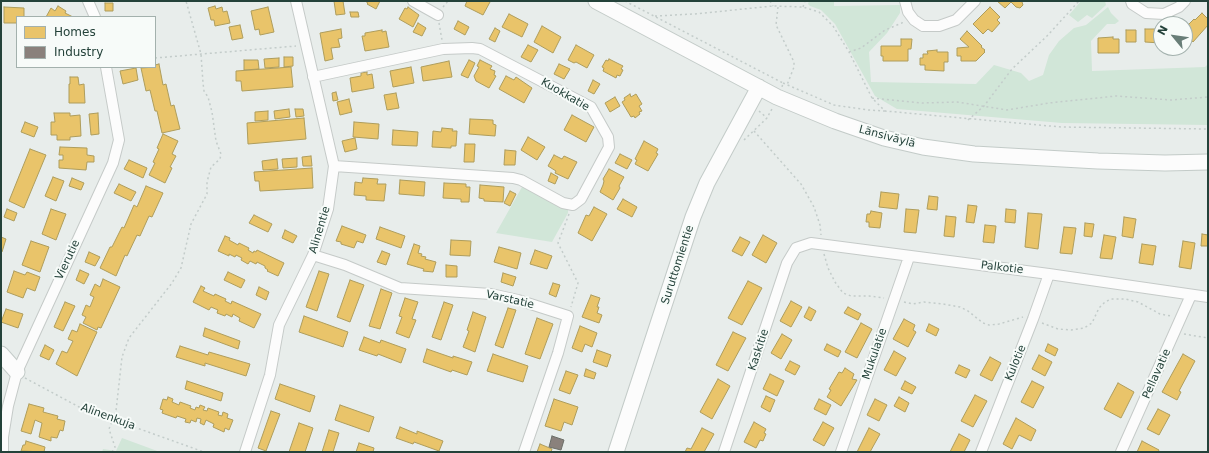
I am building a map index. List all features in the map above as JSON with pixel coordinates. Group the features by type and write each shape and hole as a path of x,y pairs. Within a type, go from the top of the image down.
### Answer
{"main road":[{"name":"Länsiväylä","path":"596,1 777,97 864,132 903,143 945,151 981,155 1062,160 1165,163 1208,162"},
{"name":"Suruttomientie","path":"616,452 693,217 707,183 759,87"},
{"path":"1,354 17,372"}],"street":[{"path":"88,1 95,16"},
{"name":"Alinentie","path":"245,452 270,375 279,325 313,255 328,209 334,166 296,1"},
{"path":"413,1 438,15"},
{"path":"906,1 908,12 914,20 923,26 939,26 956,20 975,1"},
{"path":"1131,1 1132,4 1146,14 1164,14 1178,7 1185,1"},
{"name":"Kuokkatie","path":"313,77 443,49 480,49 591,107 608,137 609,147 581,199 573,205"},
{"name":"Vierutie","path":"3,452 3,437 8,406 17,372 113,163 119,140 106,68"},
{"path":"334,166 513,178 521,180 563,203 573,205"},
{"name":"Palkotie","path":"796,248 811,243 821,244 909,257 1049,274 1208,297"},
{"name":"Kaskitie","path":"724,452 787,263 796,248"},
{"name":"Varstatie","path":"313,255 345,264 400,288 491,294 518,300 568,316"},
{"name":"Mukulatie","path":"841,452 909,257"},
{"name":"Kulotie","path":"981,452 1049,274"},
{"name":"Pellavatie","path":"1121,452 1191,295"},
{"path":"524,452 558,353 568,316"}],"path":[{"path":"112,452 115,447 109,429 116,411 122,357 129,338 172,283 181,268 191,224 207,194 207,182 211,167 220,159 212,112 208,97 204,91 201,54 186,1"},
{"path":"625,1 655,16 702,14 772,6 803,7 819,12 833,26 872,98 885,111"},
{"path":"770,1 772,6"},
{"path":"803,7 805,1"},
{"path":"968,120 984,106 1012,69 1047,36 1079,1"},
{"path":"778,6 776,25 794,62 787,85"},
{"path":"848,52 861,48 885,30 902,23 908,12"},
{"path":"156,58 296,46"},
{"path":"783,83 834,105 868,110 1061,128 1208,129"},
{"path":"872,98 922,103 957,102 1007,110 1048,103 1116,96 1171,100 1208,97"},
{"path":"754,131 801,184 814,207 820,224 821,244 828,268 835,282 843,293 851,296 869,296 913,304 924,302 960,307 968,311 983,323 989,325 999,324 1022,317 1033,319 1058,329 1071,330 1084,328 1092,323 1099,308 1111,299 1125,299 1138,302 1160,314 1181,319"},
{"path":"568,316 578,283 558,243 573,205"},
{"path":"1175,333 1208,338"},
{"name":"Alinenkuja","path":"17,372 25,378 81,408 204,452"}],"green space":[{"path":"809,1 834,1 834,6 900,5 900,13 887,33 869,52 871,82 976,84 994,65 1021,73 1029,81 1043,75 1049,55 1059,41 1074,28 1086,25 1108,7 1111,13 1119,21 1115,24 1107,24 1091,41 1092,71 1205,67 1208,64 1208,125 1062,123 897,109 875,96 835,24 821,10 810,6 808,4"},
{"path":"1081,1 1105,1 1106,5 1092,18 1087,15 1078,22 1069,15"},
{"path":"522,187 568,210 568,213 552,242 496,233"},
{"path":"122,438 160,452 102,452 103,449 116,451"}],"building: Homes":[{"path":"334,1 343,1 345,14 336,15"},
{"path":"365,1 380,1 376,9 367,4 368,3"},
{"path":"467,1 490,2 483,15 465,6"},
{"path":"997,1 1023,1 1023,5 1020,8 1016,7 1011,2 1005,8"},
{"path":"105,3 113,3 113,11 105,11"},
{"path":"58,6 66,11 65,13 71,16 47,16 51,8 55,11"},
{"path":"215,6 216,9 222,7 223,12 227,11 230,23 215,26 214,20 211,20 208,8"},
{"path":"4,7 24,8 24,16 16,16 16,23 4,23"},
{"path":"268,7 274,32 260,35 259,29 255,30 251,11"},
{"path":"408,7 419,15 413,27 399,19 405,8 407,9"},
{"path":"990,7 1000,17 997,20 1000,23 992,32 988,29 983,34 973,24"},
{"path":"350,12 358,12 359,17 351,17"},
{"path":"1202,13 1208,19 1208,25 1193,42 1193,20 1195,20"},
{"path":"509,14 528,24 522,37 502,27"},
{"path":"458,21 469,27 465,35 454,29"},
{"path":"418,23 426,28 422,36 413,32"},
{"path":"240,25 243,38 232,40 229,27"},
{"path":"542,26 561,37 553,53 534,42"},
{"path":"495,28 500,31 495,42 489,39"},
{"path":"341,29 342,38 338,39 340,47 331,48 333,59 325,61 320,33"},
{"path":"1145,29 1153,29 1153,42 1145,42"},
{"path":"382,30 382,32 386,31 389,47 365,51 362,36 365,36 365,33"},
{"path":"1126,30 1136,30 1136,42 1126,42"},
{"path":"967,31 985,50 985,52 976,61 961,61 961,56 957,56 957,48 969,47 960,39"},
{"path":"1113,37 1113,39 1119,39 1119,53 1098,53 1098,38"},
{"path":"901,39 912,39 911,49 908,49 908,61 883,61 883,56 881,56 881,46 901,46"},
{"path":"528,45 538,50 531,62 521,57"},
{"path":"576,45 594,55 587,68 576,62 574,63 568,60"},
{"path":"937,50 937,52 948,52 948,62 944,62 944,71 925,70 925,65 920,65 920,58 923,58 923,54 928,54 927,51"},
{"path":"284,57 293,57 293,66 284,67"},
{"path":"279,58 279,67 265,68 264,59"},
{"path":"609,59 623,66 620,76 617,75 616,78 603,71 604,68 602,67 606,60 608,61"},
{"path":"244,60 258,60 259,69 244,70"},
{"path":"469,60 475,63 468,78 461,75"},
{"path":"480,60 492,66 490,69 495,71 494,75 496,76 489,88 476,81 474,76 479,67 477,66"},
{"path":"449,61 452,77 423,81 421,67"},
{"path":"159,64 163,85 166,84 171,106 174,105 180,129 162,133 150,90 146,91 141,68 156,68 156,65"},
{"path":"559,64 570,69 564,79 554,74"},
{"path":"291,67 293,87 242,91 241,81 236,81 236,71"},
{"path":"411,67 414,83 393,87 390,71"},
{"path":"136,68 138,80 123,84 120,71"},
{"path":"367,72 367,75 372,74 374,88 352,92 350,78 361,76 361,73"},
{"path":"506,76 514,80 516,77 532,88 524,103 499,89"},
{"path":"70,77 78,77 79,85 84,84 85,103 69,103"},
{"path":"593,80 600,84 594,94 588,91"},
{"path":"336,92 338,100 333,101 332,93"},
{"path":"396,93 399,108 387,110 384,95"},
{"path":"630,94 631,97 636,94 642,104 639,106 642,111 639,112 640,114 635,118 634,116 631,117 622,102 625,100 624,98"},
{"path":"615,97 620,106 610,112 605,103"},
{"path":"349,99 352,112 340,115 337,102"},
{"path":"289,109 290,117 275,119 274,111"},
{"path":"295,109 303,109 304,116 296,117"},
{"path":"268,111 268,120 255,121 255,112"},
{"path":"54,113 70,113 70,116 80,115 81,136 70,137 70,140 57,140 57,135 51,135 51,122 55,122"},
{"path":"98,113 99,134 91,135 89,114"},
{"path":"572,115 594,127 586,142 564,130"},
{"path":"304,118 306,139 248,144 247,123"},
{"path":"470,119 493,120 493,124 496,125 495,136 469,134"},
{"path":"25,122 38,127 34,137 21,132"},
{"path":"354,122 379,124 378,139 353,137"},
{"path":"442,128 457,131 456,146 451,146 451,148 432,147 433,131 441,132"},
{"path":"393,130 418,132 417,146 392,145"},
{"path":"163,134 178,141 172,154 176,156 170,167 172,168 165,183 149,175 155,163 153,162 159,149 157,148"},
{"path":"528,137 545,147 537,160 521,150"},
{"path":"355,138 357,149 345,152 342,141"},
{"path":"644,141 658,149 656,153 658,154 648,171 635,164 637,160 635,159"},
{"path":"465,144 475,144 474,162 464,162"},
{"path":"60,147 87,148 87,155 94,156 94,162 87,162 86,170 59,168 59,160 63,160 63,155 59,155"},
{"path":"30,149 46,155 24,208 9,201"},
{"path":"505,150 516,151 515,165 504,165"},
{"path":"620,154 632,160 627,169 615,163"},
{"path":"554,155 562,159 564,156 577,162 568,179 555,173 556,171 548,166"},
{"path":"311,156 312,166 303,166 302,157"},
{"path":"297,158 297,167 283,168 282,159"},
{"path":"277,159 278,169 263,170 262,161"},
{"path":"129,160 147,168 143,178 124,169"},
{"path":"312,168 313,188 260,191 259,181 255,181 254,172"},
{"path":"609,169 624,177 613,200 600,192 604,181 603,179"},
{"path":"551,173 558,177 555,184 548,181"},
{"path":"53,177 64,181 56,201 45,196"},
{"path":"72,178 84,183 81,190 69,186"},
{"path":"363,178 378,179 377,184 386,184 384,201 366,200 366,196 354,195 355,182 362,183"},
{"path":"400,180 425,182 424,196 399,194"},
{"path":"444,183 466,184 466,187 470,187 469,202 461,202 461,199 443,198"},
{"path":"119,184 136,192 131,201 114,193"},
{"path":"480,185 504,187 503,202 484,201 484,199 479,198"},
{"path":"146,186 163,193 152,217 149,216 140,236 137,235 127,256 125,255 116,276 100,268 122,227 124,228 134,205 137,207"},
{"path":"510,191 516,194 510,206 504,203"},
{"path":"881,192 899,194 897,209 879,207"},
{"path":"929,196 938,197 937,210 927,209"},
{"path":"623,199 637,207 632,217 617,209"},
{"path":"968,205 977,206 974,223 966,222"},
{"path":"594,207 607,214 592,241 578,233 586,215 589,216"},
{"path":"7,209 17,213 14,221 4,217"},
{"path":"51,209 66,214 56,240 42,234"},
{"path":"906,209 919,210 916,233 904,232"},
{"path":"1006,209 1016,210 1015,223 1005,222"},
{"path":"871,211 882,213 880,228 869,227 869,222 866,222 867,214 870,214"},
{"path":"1028,213 1042,214 1038,249 1025,247"},
{"path":"254,215 272,224 268,232 249,223"},
{"path":"946,216 956,217 954,237 944,236"},
{"path":"1124,217 1136,219 1133,238 1122,236"},
{"path":"1085,223 1094,224 1092,237 1084,236"},
{"path":"985,225 996,226 994,243 983,242"},
{"path":"342,226 366,235 363,243 357,241 354,248 336,241"},
{"path":"380,227 405,236 401,248 376,239"},
{"path":"1064,227 1076,228 1072,254 1060,253"},
{"path":"285,230 297,236 293,243 282,238"},
{"path":"1202,234 1208,235 1208,246 1201,246"},
{"path":"763,235 777,243 766,263 752,255"},
{"path":"1104,235 1116,237 1112,259 1100,258"},
{"path":"225,236 230,238 229,240 238,245 239,243 249,248 248,250 253,253 257,250 284,263 278,276 267,271 268,270 265,266 257,262 256,264 250,261 248,264 236,255 235,257 229,254 229,256 218,251"},
{"path":"1,237 6,239 2,252 1,251"},
{"path":"740,237 750,242 742,256 732,251"},
{"path":"451,240 471,241 470,256 450,255"},
{"path":"31,241 49,247 40,272 22,265"},
{"path":"1183,241 1195,243 1191,269 1179,267"},
{"path":"414,244 420,246 418,253 422,254 421,256 426,257 425,259 436,262 433,272 423,271 424,269 407,264"},
{"path":"1142,244 1156,246 1153,265 1139,263"},
{"path":"499,247 521,253 517,269 494,262"},
{"path":"535,250 552,256 547,269 530,264"},
{"path":"382,251 390,254 386,265 377,262"},
{"path":"89,252 100,257 95,266 85,262"},
{"path":"446,265 457,266 457,277 446,277"},
{"path":"80,270 89,274 84,284 76,280"},
{"path":"14,271 25,275 27,272 40,277 35,291 27,288 23,298 7,292"},
{"path":"319,271 329,274 317,311 306,307"},
{"path":"228,272 245,280 241,288 224,280"},
{"path":"503,273 516,277 513,286 501,282"},
{"path":"103,279 120,287 101,328 98,327 97,330 83,323 86,317 82,315 86,305 90,307 94,297 90,295 95,284 100,287"},
{"path":"350,280 364,285 350,322 337,317"},
{"path":"748,281 762,288 742,325 728,318"},
{"path":"553,283 560,285 556,297 549,294"},
{"path":"201,286 205,288 203,291 226,299 225,301 231,304 232,301 261,314 254,328 239,321 240,318 233,314 232,317 226,314 225,316 217,313 218,310 211,307 209,310 193,302"},
{"path":"259,287 269,292 266,300 256,295"},
{"path":"381,289 392,293 380,329 369,326"},
{"path":"591,295 600,298 597,313 602,315 599,323 582,317"},
{"path":"405,298 418,302 412,319 416,320 409,338 396,333 402,317 399,316"},
{"path":"791,301 802,307 791,327 780,321"},
{"path":"65,302 75,306 63,331 54,327"},
{"path":"444,302 453,305 441,340 432,337"},
{"path":"809,307 816,311 811,321 804,317"},
{"path":"848,307 861,314 858,320 844,313"},
{"path":"508,308 516,310 503,348 495,345"},
{"path":"6,309 23,314 18,328 1,322"},
{"path":"473,312 486,317 475,352 463,347 469,331 467,330"},
{"path":"304,316 348,332 343,347 299,332"},
{"path":"537,318 553,324 540,359 525,354"},
{"path":"904,319 915,325 913,330 916,332 908,347 893,339"},
{"path":"861,323 872,329 857,358 845,352"},
{"path":"80,324 97,332 77,376 56,364 62,351 67,353 73,341 68,339 72,330 77,332"},
{"path":"929,324 939,329 936,336 926,331"},
{"path":"580,326 597,333 592,347 585,344 582,352 572,348"},
{"path":"205,328 240,341 238,349 203,336"},
{"path":"733,332 746,338 728,371 716,365"},
{"path":"782,334 792,340 781,359 771,353"},
{"path":"364,337 380,343 381,340 406,349 401,363 378,354 377,356 359,350"},
{"path":"827,344 841,351 838,357 824,350"},
{"path":"1048,344 1058,349 1055,356 1045,351"},
{"path":"45,345 54,350 49,360 40,356"},
{"path":"180,346 208,355 209,352 250,364 246,376 205,363 205,366 176,357"},
{"path":"427,349 453,358 453,356 472,362 467,375 452,370 451,372 423,362"},
{"path":"597,350 611,355 607,367 593,362"},
{"path":"894,351 906,358 896,376 884,370"},
{"path":"493,354 528,366 523,382 487,371"},
{"path":"1183,354 1195,361 1179,391 1181,392 1177,400 1162,392"},
{"path":"1039,355 1052,362 1045,376 1032,369"},
{"path":"990,357 1001,363 992,381 980,375"},
{"path":"790,361 800,366 795,375 785,370"},
{"path":"959,365 970,370 966,378 955,373"},
{"path":"845,368 854,374 852,379 857,380 841,406 827,397 831,390 829,389 839,372 842,373"},
{"path":"586,369 596,373 594,379 584,376"},
{"path":"566,371 578,375 570,394 559,390"},
{"path":"770,374 784,381 777,396 763,389"},
{"path":"718,379 730,386 712,419 700,412"},
{"path":"187,381 223,393 221,401 185,389"},
{"path":"905,381 916,387 912,394 901,389"},
{"path":"1032,381 1044,387 1033,408 1021,402"},
{"path":"1118,383 1134,392 1121,418 1104,409"},
{"path":"280,384 315,396 310,412 275,399"},
{"path":"975,395 987,401 973,427 961,421"},
{"path":"766,396 775,400 770,412 761,407"},
{"path":"168,397 173,399 172,402 179,405 180,402 191,406 190,408 195,410 196,407 199,408 200,405 205,407 203,410 207,411 208,408 219,412 218,415 222,416 223,412 228,414 227,418 233,420 229,430 225,428 224,432 213,427 214,424 206,420 204,425 200,423 201,419 197,418 196,422 191,420 190,423 185,422 186,419 177,416 176,418 162,413 163,410 160,409 163,399 167,400"},
{"path":"899,397 909,403 905,412 894,406"},
{"path":"554,399 578,407 572,425 564,422 561,431 545,426"},
{"path":"819,399 831,405 826,415 814,409"},
{"path":"875,399 887,405 879,421 867,415"},
{"path":"29,404 44,408 43,412 58,416 57,419 65,421 63,431 60,430 57,438 51,437 51,441 39,437 42,423 35,420 31,434 21,431"},
{"path":"340,405 374,417 369,432 335,420"},
{"path":"1158,409 1170,415 1159,435 1147,429"},
{"path":"271,411 280,414 266,451 258,448"},
{"path":"1016,418 1036,430 1031,441 1019,435 1012,449 1003,444"},
{"path":"754,422 766,429 764,433 766,434 763,441 760,440 756,448 744,442"},
{"path":"823,422 834,428 824,446 813,440"},
{"path":"299,423 313,428 305,452 289,452"},
{"path":"400,427 417,434 417,431 443,441 439,451 414,442 413,444 396,438"},
{"path":"702,428 714,434 704,452 685,452 687,448 691,449"},
{"path":"869,428 880,434 870,452 857,452"},
{"path":"329,430 339,433 333,452 322,452"},
{"path":"959,434 970,440 964,452 950,452"},
{"path":"26,441 45,447 44,452 21,451"},
{"path":"1142,441 1159,450 1158,452 1137,452"},
{"path":"359,443 374,448 373,452 356,452"},
{"path":"540,444 552,449 551,452 537,452"}],"building: Industry":[{"path":"552,436 564,440 561,450 549,447"}]}
